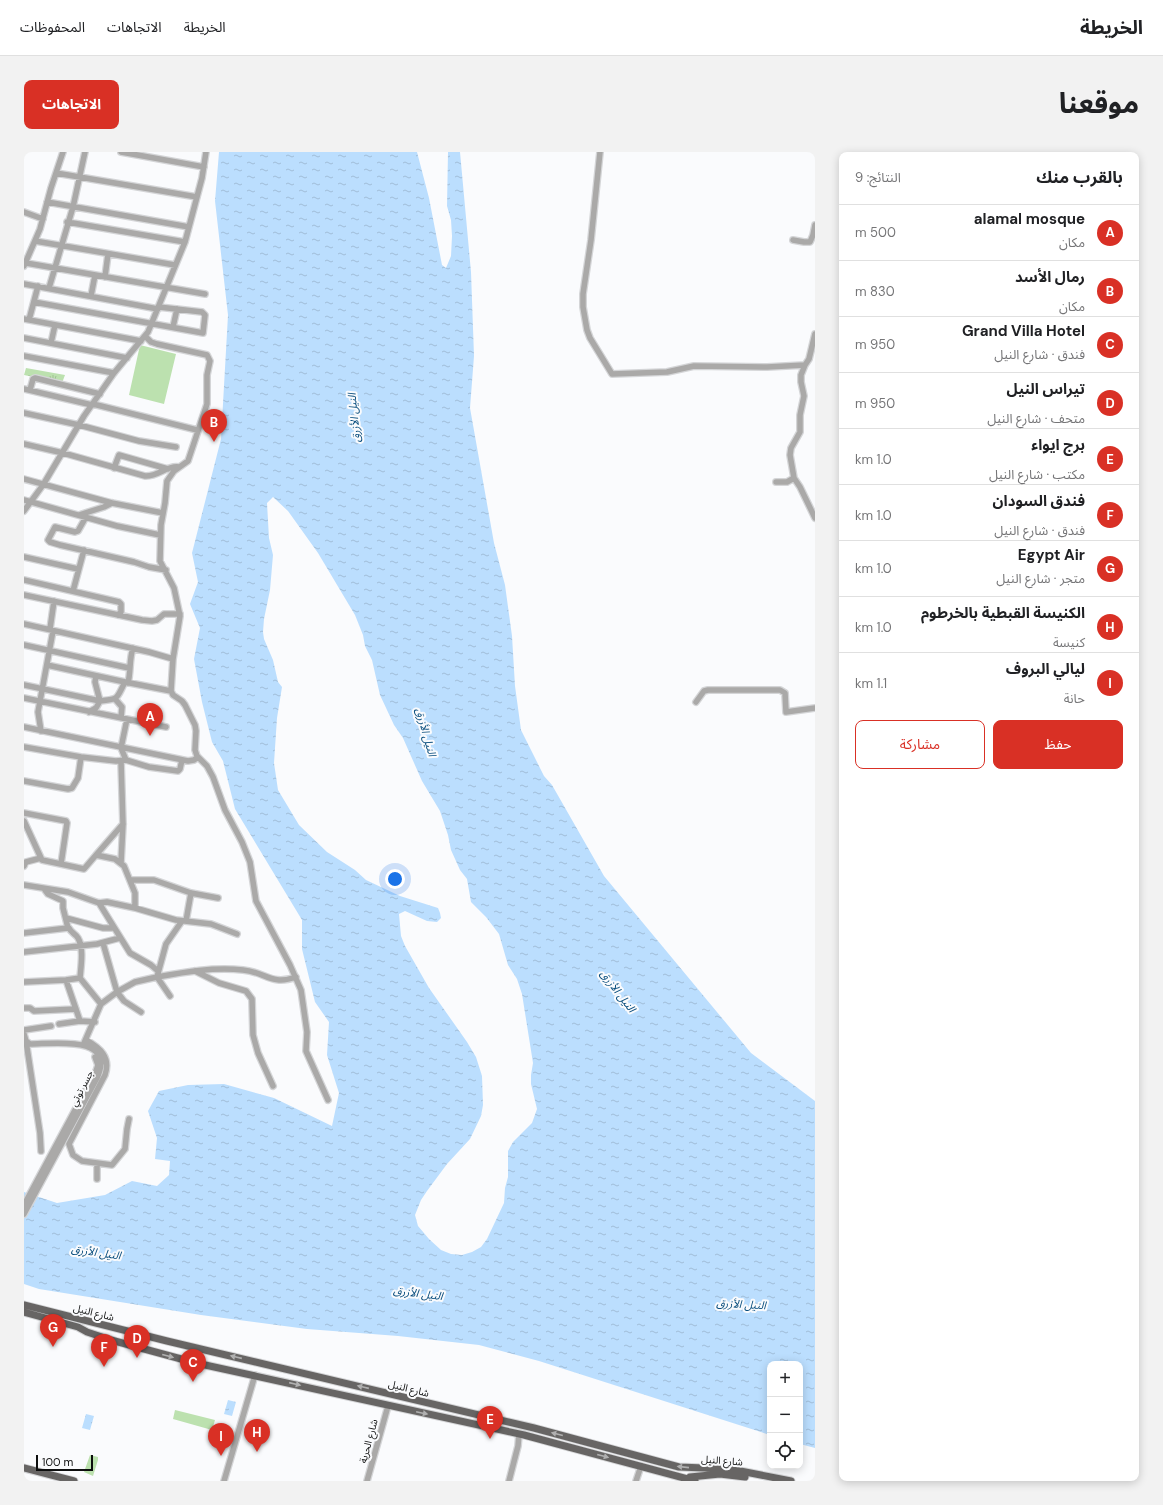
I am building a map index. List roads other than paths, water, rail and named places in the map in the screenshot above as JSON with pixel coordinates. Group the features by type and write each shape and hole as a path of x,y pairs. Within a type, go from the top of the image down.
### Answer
{"main road":[{"name":"شارع النيل","path":"24,1305 167,1341 578,1439 679,1467 730,1469 790,1481"},
{"name":"شارع النيل","path":"24,1312 71,1325 87,1332 166,1356 522,1435 695,1481"},
{"path":"573,1448 579,1446 580,1442 578,1439"},
{"path":"24,1468 74,1481"},
{"path":"684,1478 720,1474 762,1479 767,1476"}],"street":[{"path":"63,152 43,219 25,264 205,294"},
{"path":"49,288 67,222 73,207 85,152"},
{"path":"121,152 204,167"},
{"path":"24,511 43,485 92,404 114,373 143,338 151,324 185,242 204,167 206,152"},
{"path":"600,152 591,240 583,294 583,307 590,338 612,374 667,372 694,366 767,367 805,365"},
{"path":"56,173 197,197"},
{"path":"47,202 189,227"},
{"path":"24,212 43,219"},
{"path":"67,222 185,242"},
{"path":"793,240 810,242 815,225"},
{"path":"35,241 175,266"},
{"path":"105,277 108,254"},
{"path":"91,296 95,275"},
{"path":"24,284 158,308 202,312 205,315 203,332 151,324 34,302"},
{"path":"38,286 34,302 26,319 55,325 143,338 157,344 207,355 209,357 210,360 206,380 207,404 197,430 188,461 169,476 167,481 166,503 160,535 160,561 174,588 180,614 173,659 172,691 173,696 182,701 185,705 195,725 195,750 198,757 207,766 225,810 242,842 250,862 256,901 296,977 301,990 307,1032 306,1051 328,1100"},
{"path":"173,327 177,309"},
{"path":"51,343 55,325"},
{"path":"815,334 809,359 805,365 802,375 801,382 804,396 800,415 800,432 791,448 790,455 794,478 815,518"},
{"path":"24,338 127,358"},
{"path":"24,356 114,373"},
{"path":"100,394 35,378 27,389 197,430"},
{"path":"24,413 79,425 139,441 176,447"},
{"path":"24,444 150,476 174,466 179,467"},
{"path":"114,468 119,455 168,469"},
{"path":"776,482 787,482 794,478"},
{"path":"24,479 112,503 163,513"},
{"path":"24,500 117,526 160,535"},
{"path":"79,515 86,511 104,507 112,503"},
{"path":"86,517 78,531 75,532 55,527 48,540 50,542 134,562 149,568 166,570"},
{"path":"73,591 84,550"},
{"path":"24,557 78,569"},
{"path":"24,580 119,602 121,604 121,612 118,615"},
{"path":"24,595 152,621 164,614 180,614"},
{"path":"41,731 38,712 47,665 54,601"},
{"path":"24,624 133,648 173,659"},
{"path":"24,645 129,668"},
{"path":"24,685 100,701 115,699 119,696 130,676 129,668 133,648"},
{"path":"47,665 172,691"},
{"path":"89,712 96,708 100,701 95,682 96,676"},
{"path":"696,702 704,691 708,690 780,690 785,693 786,712 815,708"},
{"path":"24,698 166,727"},
{"path":"115,699 122,707 124,719 121,748 123,760 123,824 121,863"},
{"path":"24,727 182,760 194,760 198,757"},
{"path":"24,747 81,757 123,760 149,767 178,771 182,760"},
{"path":"24,781 72,788 78,778 81,757"},
{"path":"24,813 66,821 67,823 61,864"},
{"path":"24,821 42,860 84,869 123,824"},
{"path":"96,855 115,859 125,868 135,893 135,908"},
{"path":"24,866 26,862 41,858"},
{"path":"130,880 154,880 191,893 218,898"},
{"path":"24,885 46,890 68,892 99,903 107,902 184,921 211,924 237,934"},
{"path":"46,890 48,894 63,901 63,908 68,928 77,936 80,945 80,978 101,1004"},
{"path":"170,996 157,977 158,971 166,944 184,921 191,893"},
{"path":"99,903 130,953 151,964 158,971"},
{"path":"66,918 103,928 114,928"},
{"path":"24,933 68,928"},
{"path":"24,952 103,943 120,938"},
{"path":"103,943 117,992 124,1001 141,1012"},
{"path":"84,1044 101,1004 117,992 135,982 195,970 242,970 256,972 276,981 296,977"},
{"path":"195,970 219,983 246,991 252,999 253,1035 256,1047 273,1086"},
{"path":"24,982 80,978"},
{"path":"66,980 80,1021"},
{"path":"24,1008 30,1008 34,1011 76,1009"},
{"path":"59,1024 80,1021 94,1022"},
{"path":"24,1030 51,1026"},
{"path":"41,1151 40,1133 26,1039 84,1044 98,1047 103,1052 106,1059 107,1069 105,1075 69,1144 73,1155 82,1161 112,1165 125,1149 129,1119"},
{"name":"جسر توتي","path":"24,1214 101,1067 99,1056 94,1050 84,1044"},
{"name":"جسر توتي","path":"24,1205 96,1077"},
{"path":"97,1163 97,1179"},
{"path":"224,1481 255,1375"},
{"name":"شارع الحرية","path":"367,1481 388,1406"},
{"path":"509,1481 522,1435"},
{"path":"636,1481 641,1466"}],"water":[{"name":"النيل الأزرق","path":"219,152 417,152 429,198 442,265 446,268 451,256 452,236 451,220 447,206 448,152 460,152 471,272 474,356 470,408 494,543 505,585 512,636 515,686 521,730 544,776 552,785 604,876 751,1053 815,1101 815,1448 803,1445 803,1361 767,1361 767,1434 539,1361 479,1345 398,1336 307,1329 201,1315 39,1289 24,1284 24,1192 57,1203 105,1195 132,1181 157,1186 169,1175 170,1161 155,1159 157,1138 148,1111 159,1091 188,1085 224,1084 274,1098 332,1126 339,1093 327,1055 329,1022 315,1002 302,949 302,920 235,809 223,761 212,742 202,702 194,659 200,628 190,604 198,582 192,553 221,439 228,315 215,201","holes":["273,497 288,511 318,553 355,615 363,635 365,646 372,660 380,695 394,725 403,738 422,781 440,811 451,850 460,870 467,879 471,902 486,917 499,934 508,965 517,979 522,994 533,1063 531,1084 537,1109 532,1123 513,1142 508,1151 508,1177 505,1188 504,1203 487,1239 481,1247 462,1255 451,1254 441,1250 418,1226 415,1215 421,1200 427,1191 447,1164 470,1139 481,1116 483,1105 482,1076 476,1057 429,988 405,946 401,936 399,914 405,911 427,921 437,922 441,918 440,913 438,908 400,896 366,880 355,870 327,852 299,825 278,790 274,763 277,718 282,687 278,682 273,660 264,639 263,632 270,590 273,555 269,538 267,503"]},
{"path":"228,1400 236,1402 232,1416 224,1414"},
{"path":"86,1414 94,1416 90,1430 82,1428"}],"place":[{"name":"رمال الأسد","path":"214,442"},
{"name":"alamal mosque","path":"150,736"},
{"name":"Egypt Air","path":"53,1347"},
{"name":"تيراس النيل","path":"137,1358"},
{"name":"فندق السودان","path":"104,1367"},
{"name":"Grand Villa Hotel","path":"193,1382"},
{"name":"برج ايواء","path":"490,1439"},
{"name":"الكنيسة القبطية بالخرطوم","path":"257,1452"},
{"name":"ليالي البروف","path":"221,1456"}]}
